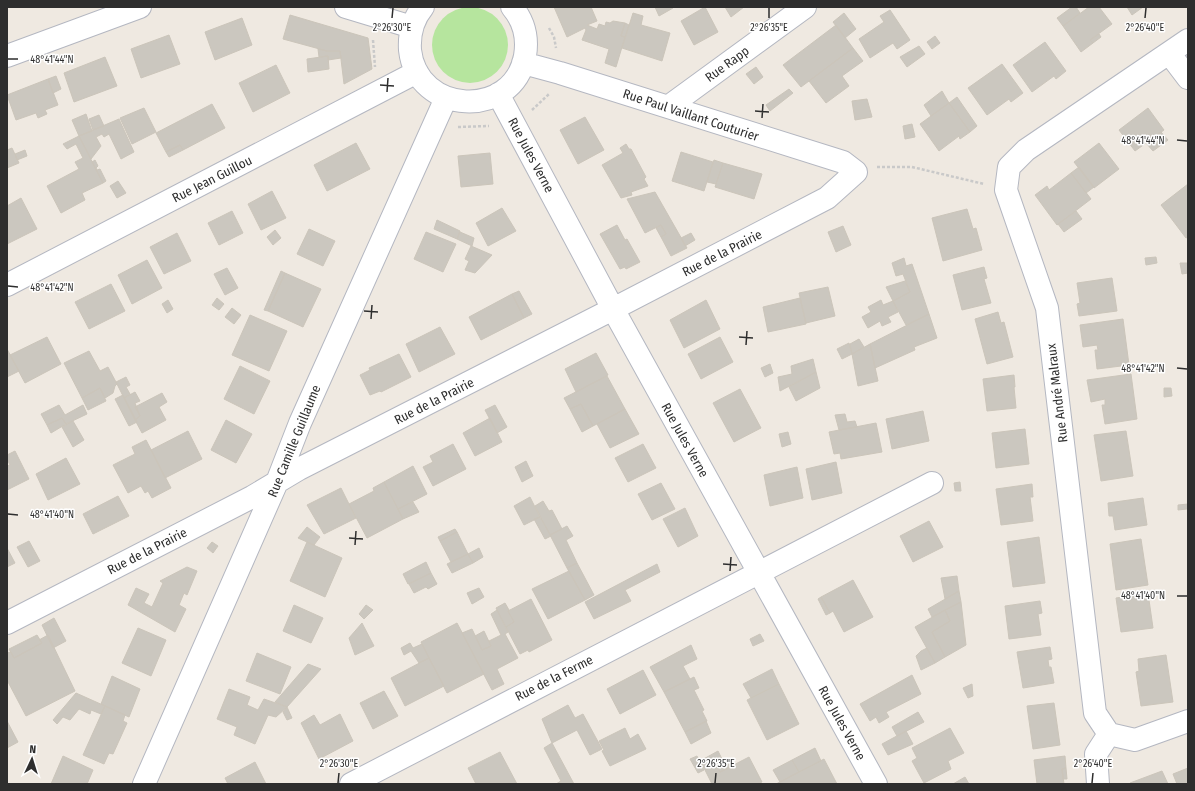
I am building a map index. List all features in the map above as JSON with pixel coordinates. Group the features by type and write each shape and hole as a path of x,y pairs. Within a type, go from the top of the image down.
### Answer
{"street":[{"path":"7,56 140,7"},
{"path":"346,7 412,27"},
{"path":"423,7 418,13 412,27 410,42 411,58 417,72 434,92 446,98 464,102 482,101 498,94 509,86 517,75 523,63 526,46 524,29 518,14 512,7"},
{"name":"Rue Rapp","path":"668,107 805,7"},
{"name":"Rue André Malraux","path":"1108,734 1094,713 1047,308 1006,190 1009,167 1026,150 1188,40"},
{"path":"1169,53 1188,78"},
{"name":"Rue Paul Vaillant Couturier","path":"523,63 842,162 856,172"},
{"name":"Rue Jean Guillou","path":"7,285 417,72"},
{"name":"Rue Jules Verne","path":"498,94 613,309 876,784"},
{"name":"Rue Camille Guillaume","path":"144,784 277,482 300,423 446,98"},
{"name":"Rue de la Prairie","path":"7,623 252,497 300,469 827,198 856,172"},
{"name":"Rue de la Ferme","path":"351,784 932,483"},
{"path":"1098,784 1096,754 1108,734 1135,740 1188,721"}],"path":[{"path":"856,172 879,166 912,167 1006,190"}],"green space":[{"path":"463,7 477,7 485,9 491,13 502,24 506,30 508,45 506,60 497,72 485,81 477,83 463,83 455,81 449,77 438,66 434,60 432,52 432,38 434,30 438,24 449,13 455,9"}],"building":[{"path":"554,7 591,7 597,21 587,25 597,29 599,24 605,26 606,22 610,23 613,21 625,23 621,36 625,37 616,67 605,63 609,49 582,40 586,30 585,28 567,37"},
{"path":"655,7 673,7 673,8 659,16"},
{"path":"705,7 718,32 694,45 681,21"},
{"path":"725,7 744,7 731,17"},
{"path":"1072,7 1076,7 1080,13 1063,26 1057,18"},
{"path":"1089,7 1099,7 1112,24 1090,40 1093,43 1081,52 1063,26"},
{"path":"1127,7 1143,7 1132,15"},
{"path":"890,10 910,40 897,49 893,43 870,58 859,39 884,22 880,16"},
{"path":"633,13 643,16 641,25 670,33 662,61 622,48"},
{"path":"844,13 856,29 845,38 833,22"},
{"path":"290,15 368,38 372,69 344,84 340,51 327,51 283,39"},
{"path":"242,18 252,45 215,60 205,32"},
{"path":"625,23 629,25 625,37 621,36"},
{"path":"836,25 853,48 801,87 783,65"},
{"path":"1099,34 1101,37 1093,43 1090,40"},
{"path":"169,35 180,64 141,78 131,49"},
{"path":"935,36 940,43 932,49 927,42"},
{"path":"1045,42 1066,71 1056,79 1054,76 1032,92 1013,65"},
{"path":"919,46 925,54 907,67 900,57"},
{"path":"853,48 863,61 842,76 849,86 826,103 809,81"},
{"path":"318,49 340,51 341,58 328,60 328,56 319,57"},
{"path":"328,56 329,69 308,72 307,59"},
{"path":"105,57 117,86 74,102 64,73"},
{"path":"1002,64 1023,93 1011,102 1009,99 987,115 968,88"},
{"path":"276,65 290,93 253,112 239,83"},
{"path":"756,67 763,77 754,84 746,74"},
{"path":"56,76 61,89 53,93 48,79"},
{"path":"48,79 58,105 45,110 47,114 38,118 36,113 16,120 7,95"},
{"path":"789,89 793,93 770,111 766,105"},
{"path":"942,91 949,103 931,116 924,105"},
{"path":"957,97 977,126 970,132 949,103"},
{"path":"867,99 872,117 855,120 852,101"},
{"path":"949,103 970,132 960,139 959,136 939,151 920,124"},
{"path":"212,104 225,128 183,150 180,145 166,152 156,133"},
{"path":"144,108 156,132 132,144 120,118"},
{"path":"1148,108 1164,130 1135,151 1119,130"},
{"path":"86,114 92,131 79,136 72,120"},
{"path":"99,115 104,126 93,130 89,119"},
{"path":"585,117 604,150 578,164 560,130"},
{"path":"119,119 134,152 121,159 109,134 104,137 102,134 96,137 101,146 91,159 79,136"},
{"path":"912,124 915,137 905,139 903,126"},
{"path":"1161,132 1168,140 1153,151 1146,143"},
{"path":"79,136 103,183 82,193 85,200 61,213 47,186 79,169 75,162 83,158 76,144 67,149 63,144"},
{"path":"356,143 370,169 327,191 314,165"},
{"path":"1099,143 1119,169 1094,188 1074,162"},
{"path":"626,144 629,149 631,149 646,177 644,179 648,186 631,192 632,195 621,198 602,165 623,153 620,148"},
{"path":"180,145 183,150 169,157 166,152"},
{"path":"12,148 19,163 7,168 7,150"},
{"path":"25,150 27,156 17,160 15,154"},
{"path":"681,152 713,162 704,191 672,181"},
{"path":"490,153 493,184 461,187 458,156"},
{"path":"95,160 98,166 96,168 97,170 100,169 106,181 103,183 92,162"},
{"path":"714,160 723,163 716,184 707,182"},
{"path":"723,163 762,174 754,199 715,187"},
{"path":"1079,167 1094,187 1086,193 1071,173"},
{"path":"1071,173 1091,199 1057,225 1035,195 1047,186 1049,190"},
{"path":"118,181 126,193 117,198 110,186"},
{"path":"1188,184 1188,237 1186,238 1161,205"},
{"path":"272,191 286,218 261,230 248,204"},
{"path":"655,192 687,248 671,256 661,237 666,234 661,225 645,233 627,199"},
{"path":"21,198 37,229 7,244 7,206"},
{"path":"502,208 516,231 488,246 476,223"},
{"path":"967,209 973,229 976,228 982,250 943,261 932,218"},
{"path":"232,211 243,233 219,245 208,223"},
{"path":"1076,211 1082,219 1064,232 1058,224"},
{"path":"437,220 460,231 457,239 434,229"},
{"path":"617,225 640,262 626,269 625,267 620,269 600,234"},
{"path":"661,225 666,234 661,237 656,228"},
{"path":"843,226 851,245 836,252 828,232"},
{"path":"309,229 335,241 323,266 297,254"},
{"path":"275,230 281,238 273,245 267,237"},
{"path":"426,232 456,244 443,272 414,259"},
{"path":"460,232 474,238 472,246 457,239"},
{"path":"177,233 191,261 164,274 150,247"},
{"path":"691,233 695,240 685,246 681,238"},
{"path":"471,246 492,255 475,273 465,270 469,261 465,259"},
{"path":"1156,257 1157,263 1146,265 1145,258"},
{"path":"904,258 906,266 912,264 929,314 906,325 893,301 910,292 903,274 896,276 892,263"},
{"path":"147,260 162,288 132,304 118,275"},
{"path":"1180,263 1188,263 1188,273 1182,274"},
{"path":"984,267 987,278 984,279 991,303 962,310 953,275"},
{"path":"227,268 238,288 225,295 214,274"},
{"path":"281,271 285,273 268,311 264,310"},
{"path":"285,273 321,289 303,327 268,311"},
{"path":"1112,278 1117,311 1079,316 1077,304 1080,303 1077,283"},
{"path":"905,281 910,292 893,301 886,287"},
{"path":"111,284 125,311 89,329 75,302"},
{"path":"828,287 835,316 806,323 799,293"},
{"path":"519,291 532,314 524,318 512,294"},
{"path":"512,294 524,318 481,340 469,317"},
{"path":"217,298 224,304 219,310 212,305"},
{"path":"800,298 806,324 768,332 763,307"},
{"path":"168,300 173,309 167,313 162,304"},
{"path":"706,300 720,329 684,348 670,320"},
{"path":"881,300 883,305 893,301 898,312 888,317 891,322 882,326 880,321 868,328 862,317 871,312 868,307"},
{"path":"232,308 241,315 234,324 225,317"},
{"path":"998,312 1001,323 1004,322 1013,357 987,364 975,319"},
{"path":"929,314 937,338 914,347 915,350 875,368 870,344"},
{"path":"250,315 287,331 269,371 232,355"},
{"path":"1123,319 1129,365 1097,369 1095,350 1098,350 1097,345 1083,347 1080,325"},
{"path":"440,327 455,354 419,372 406,344"},
{"path":"47,337 61,364 25,383 10,355"},
{"path":"720,337 733,362 701,379 688,354"},
{"path":"859,339 864,347 852,354 850,344"},
{"path":"849,343 852,354 842,359 837,349"},
{"path":"870,344 878,381 858,386 852,354"},
{"path":"7,349 19,371 7,377"},
{"path":"89,351 100,371 108,367 117,384 113,393 105,398 100,388 82,398 64,363"},
{"path":"596,353 608,375 576,392 565,369"},
{"path":"399,354 411,377 381,392 380,391 370,395 360,375 370,370 369,368"},
{"path":"813,359 816,372 780,391 778,377 792,374 791,366"},
{"path":"770,364 773,373 765,377 761,368"},
{"path":"240,366 270,381 254,414 224,399"},
{"path":"816,372 820,388 796,401 789,387"},
{"path":"1131,374 1137,419 1105,424 1102,405 1105,405 1105,399 1091,402 1087,380"},
{"path":"1014,375 1016,408 987,411 983,379"},
{"path":"607,376 625,409 593,426 581,404 570,409 564,398"},
{"path":"126,377 130,385 126,387 130,394 124,398 116,382"},
{"path":"100,388 106,401 88,410 82,398"},
{"path":"1164,388 1171,388 1172,396 1164,397"},
{"path":"740,389 761,428 734,442 713,403"},
{"path":"135,392 140,401 135,403 140,416 135,420 124,398"},
{"path":"162,393 167,402 159,407 166,420 142,433 135,420 140,416 135,407"},
{"path":"123,395 137,422 129,426 115,399"},
{"path":"581,404 593,426 582,432 570,409"},
{"path":"59,405 65,415 83,405 87,414 66,424 62,418 47,425 41,414"},
{"path":"495,405 507,427 497,433 485,410"},
{"path":"625,409 639,434 610,448 597,424"},
{"path":"923,411 929,441 892,449 886,419"},
{"path":"845,414 847,422 855,421 857,427 839,430 835,415"},
{"path":"62,418 66,424 51,433 47,425"},
{"path":"490,418 502,442 475,456 463,433"},
{"path":"226,420 252,434 236,463 211,450"},
{"path":"73,421 84,440 73,447 62,427"},
{"path":"876,423 882,452 841,459 840,453 834,454 829,432"},
{"path":"1025,429 1029,464 996,468 992,433"},
{"path":"188,431 202,459 165,478 151,450"},
{"path":"1126,431 1133,476 1101,481 1094,435"},
{"path":"788,432 791,444 782,447 779,434"},
{"path":"146,440 171,488 152,498 148,491 145,493 141,486 128,493 113,465 135,454 132,447"},
{"path":"453,444 466,469 433,486 423,467 433,462 430,456"},
{"path":"643,444 656,468 628,482 615,458"},
{"path":"15,451 29,479 7,490 7,466 10,465 7,455"},
{"path":"66,458 80,484 48,500 36,474"},
{"path":"526,461 533,476 522,482 515,467"},
{"path":"836,462 842,493 812,500 806,469"},
{"path":"413,466 427,494 398,509 384,482"},
{"path":"797,467 803,498 770,506 764,475"},
{"path":"384,482 403,519 367,538 349,504 374,491 373,488"},
{"path":"960,482 961,491 955,491 954,483"},
{"path":"661,483 675,509 652,520 638,494"},
{"path":"1032,484 1033,497 1030,497 1033,521 1001,525 996,489"},
{"path":"341,488 356,518 324,534 307,505"},
{"path":"118,496 129,516 93,534 83,514"},
{"path":"530,497 540,517 524,525 514,506"},
{"path":"1143,498 1147,525 1115,530 1113,516 1109,516 1108,503"},
{"path":"543,501 549,511 552,510 562,529 550,535 535,506"},
{"path":"413,502 419,512 403,519 398,509"},
{"path":"1188,504 1188,510 1178,510 1178,505"},
{"path":"685,508 698,536 678,547 663,519"},
{"path":"540,517 551,536 545,539 534,519"},
{"path":"929,521 943,547 913,562 900,536"},
{"path":"567,526 573,536 566,540 577,563 567,568 550,535"},
{"path":"307,527 320,537 314,545 298,538"},
{"path":"455,529 457,532 440,541 438,537"},
{"path":"457,532 468,554 451,562 440,541"},
{"path":"1039,537 1045,583 1013,587 1007,542"},
{"path":"1141,539 1148,585 1116,590 1110,544"},
{"path":"29,541 40,561 28,567 17,547"},
{"path":"212,542 218,546 213,553 207,548"},
{"path":"307,542 342,558 325,597 290,581"},
{"path":"7,548 15,563 7,567"},
{"path":"479,548 483,557 473,563 468,554"},
{"path":"468,554 473,563 452,573 447,564"},
{"path":"426,562 431,573 408,584 403,574"},
{"path":"577,563 594,595 585,600 567,568"},
{"path":"657,564 660,572 625,590 631,601 594,619 585,602"},
{"path":"187,567 197,571 187,595 184,593 179,605 186,609 175,632 128,605 136,588 149,594 144,603 152,607 163,583 160,581"},
{"path":"569,571 585,600 548,619 532,589"},
{"path":"431,573 437,584 428,589 426,587 414,593 409,584"},
{"path":"957,576 959,591 945,599 941,578"},
{"path":"853,580 873,617 844,632 833,611 830,613 821,597"},
{"path":"479,588 484,597 472,604 467,593"},
{"path":"959,591 961,602 932,617 928,609"},
{"path":"1148,593 1153,628 1121,632 1116,598"},
{"path":"821,597 830,613 826,615 818,599"},
{"path":"531,599 552,640 529,652 528,650 520,654 506,627 514,622 508,611"},
{"path":"1040,601 1042,613 1038,614 1041,635 1009,639 1005,606"},
{"path":"961,602 966,645 945,657 932,632 950,621 945,610"},
{"path":"505,603 514,622 506,627 496,608"},
{"path":"294,605 323,618 311,643 283,631"},
{"path":"366,605 373,610 364,619 359,614"},
{"path":"497,610 508,632 505,634 518,658 497,669 504,684 492,690 462,633 472,629 482,650 491,646 489,641 501,635 491,614"},
{"path":"945,610 950,621 932,632 945,657 935,663 915,627"},
{"path":"54,618 66,641 53,648 42,625"},
{"path":"362,623 374,646 355,655 349,638"},
{"path":"457,623 484,674 447,693 421,642"},
{"path":"138,628 166,640 151,676 122,663"},
{"path":"484,631 491,646 482,650 475,636"},
{"path":"760,634 764,641 753,646 750,639"},
{"path":"37,635 42,643 14,658 9,649"},
{"path":"48,635 75,691 26,716 7,680 7,653 11,652 14,658 42,643 39,640"},
{"path":"410,643 413,648 422,644 429,658 419,663 411,651 404,655 401,648"},
{"path":"691,645 697,659 683,666 690,679 664,692 650,667"},
{"path":"1050,647 1052,659 1048,660 1054,683 1023,688 1017,652"},
{"path":"927,648 935,663 921,670 916,656"},
{"path":"257,653 291,667 280,694 246,681"},
{"path":"1166,655 1173,702 1141,706 1136,672 1139,671 1138,659"},
{"path":"429,658 444,686 405,706 391,678"},
{"path":"308,664 321,669 287,707 275,702"},
{"path":"772,669 779,684 751,698 743,684"},
{"path":"643,670 656,695 620,714 607,689"},
{"path":"912,675 921,694 886,712 889,717 879,723 876,717 870,721 860,704"},
{"path":"112,676 140,689 129,717 101,704"},
{"path":"694,677 699,688 694,690 704,710 702,711 707,721 685,732 664,692"},
{"path":"779,684 799,724 767,740 747,700"},
{"path":"972,684 973,696 968,698 963,688"},
{"path":"229,689 250,697 247,705 258,710 264,699 287,707 276,717 268,715 255,744 234,735 237,727 217,719"},
{"path":"384,691 398,716 373,729 360,703"},
{"path":"76,693 105,706 101,714 91,710 90,714 79,709 70,720 63,717 57,724 53,720"},
{"path":"1054,703 1060,745 1033,749 1027,706"},
{"path":"568,705 575,718 583,714 602,749 590,755 577,730 552,743 542,719"},
{"path":"105,706 125,715 123,721 127,723 113,754 109,753 104,764 83,755"},
{"path":"287,707 292,718 287,720 283,712"},
{"path":"918,712 924,722 897,736 892,727"},
{"path":"340,714 353,741 319,759 301,723 314,715 320,725"},
{"path":"7,721 18,742 7,748"},
{"path":"706,721 711,733 691,744 685,732"},
{"path":"625,728 630,739 638,734 646,749 610,766 602,751 604,750 599,741"},
{"path":"950,728 964,753 948,761 951,769 924,783 912,761 917,758 912,748"},
{"path":"906,731 913,744 888,755 882,744"},
{"path":"552,743 574,784 556,784 561,781 544,748"},
{"path":"815,748 821,761 799,772 792,760"},
{"path":"718,751 723,761 705,770 700,761"},
{"path":"500,752 517,784 476,784 468,768"},
{"path":"63,756 93,770 87,784 51,784"},
{"path":"697,756 704,770 698,773 690,759"},
{"path":"1065,756 1066,768 1062,769 1064,784 1037,784 1034,760"},
{"path":"749,757 762,782 757,784 712,784 705,770 717,764 720,772"},
{"path":"729,758 733,766 720,772 717,764"},
{"path":"824,759 837,784 776,784 799,772"},
{"path":"792,760 799,772 780,782 773,770"},
{"path":"255,762 266,784 228,784 225,778"},
{"path":"1066,768 1067,779 1063,779 1062,769"},
{"path":"1188,768 1188,784 1177,784 1173,774"},
{"path":"1162,771 1168,784 1130,784 1130,783"},
{"path":"965,777 969,784 953,784"}]}
